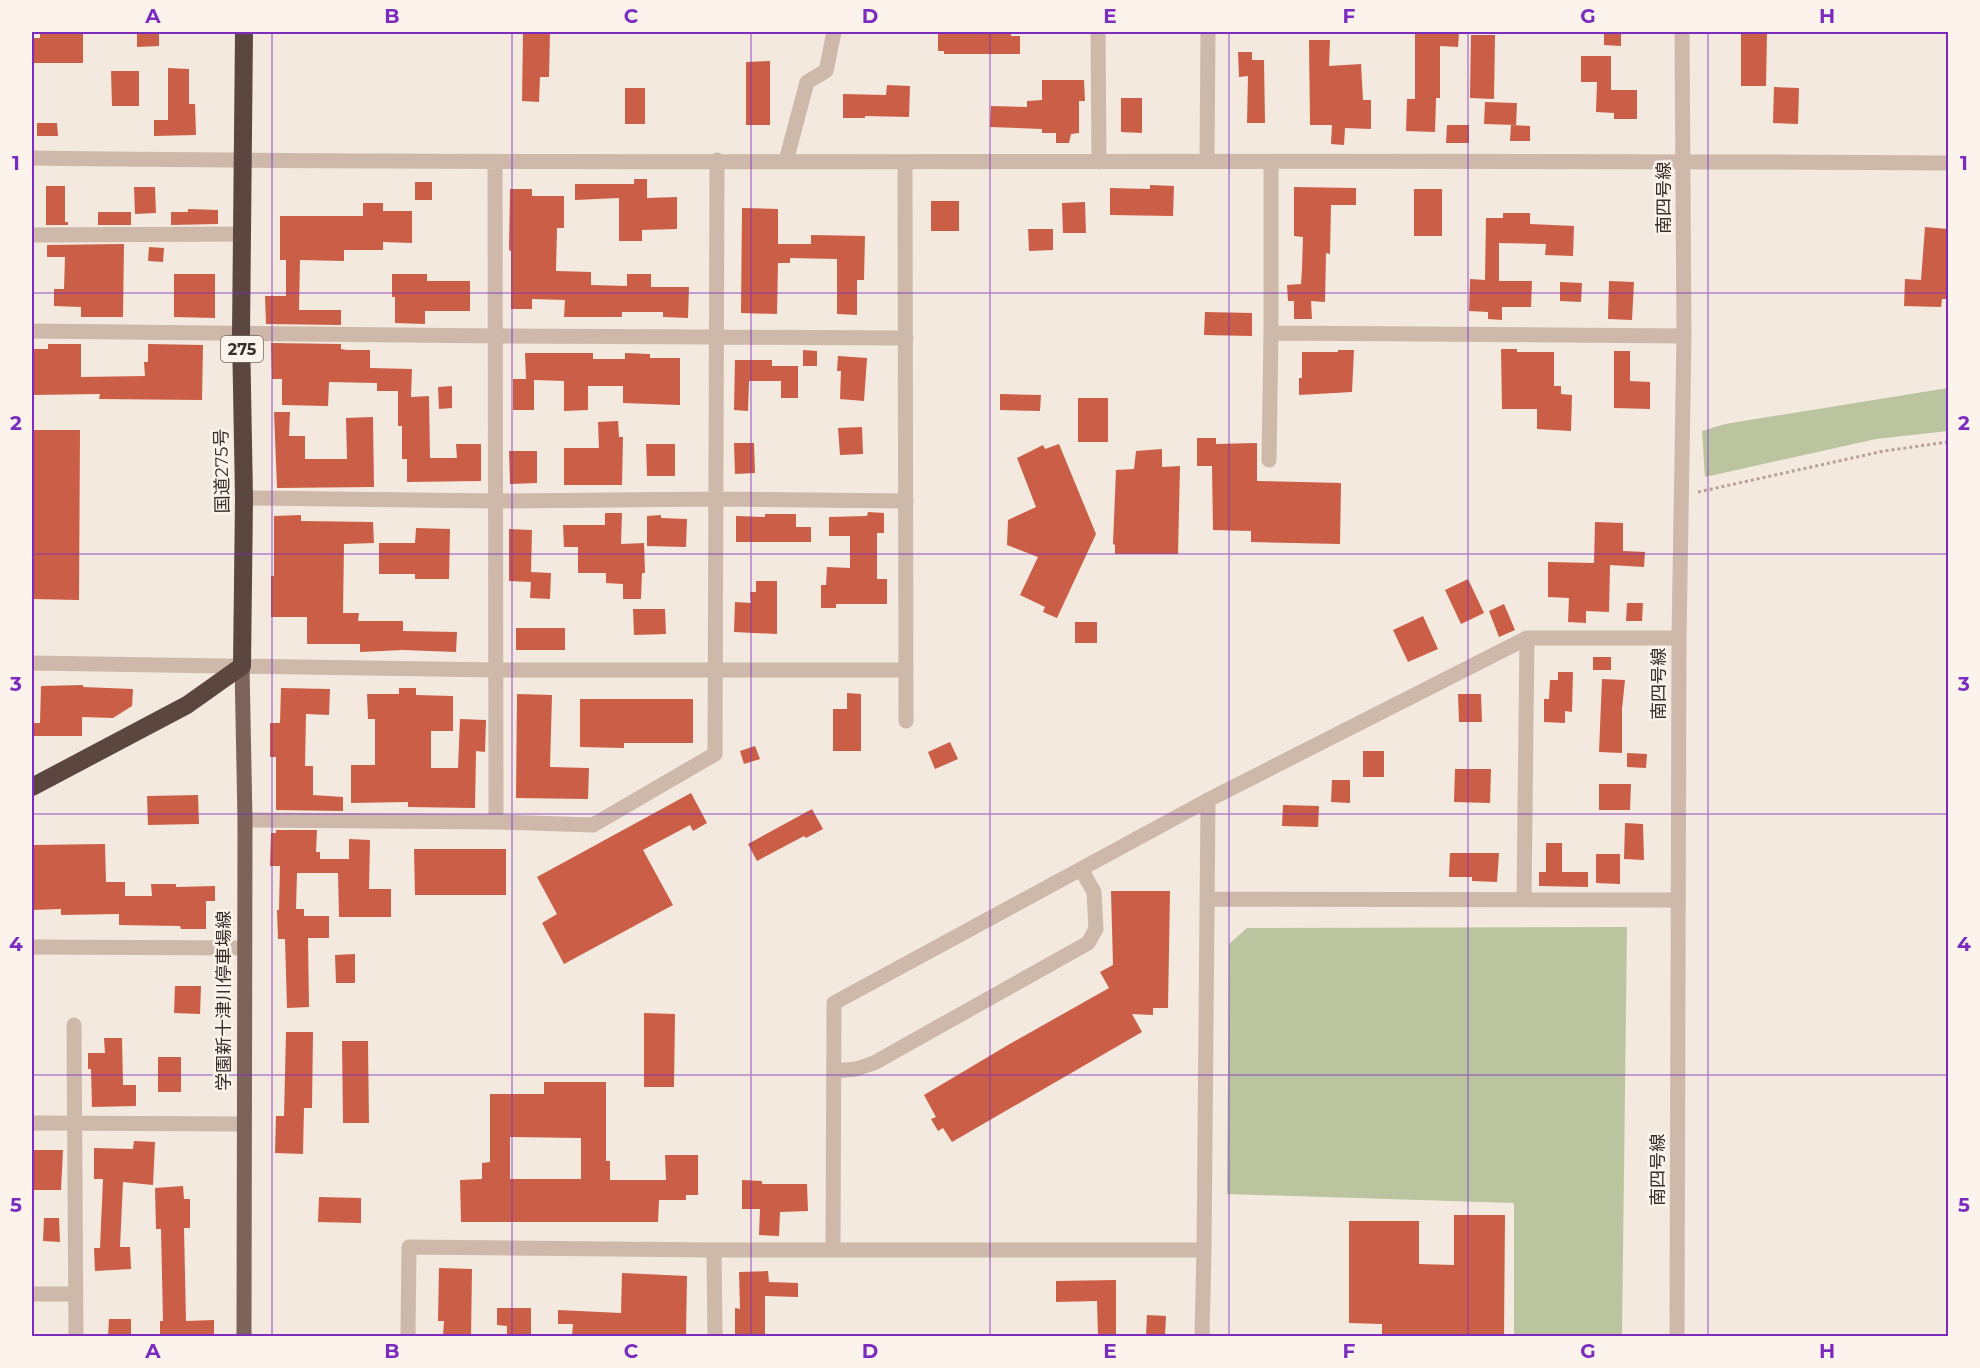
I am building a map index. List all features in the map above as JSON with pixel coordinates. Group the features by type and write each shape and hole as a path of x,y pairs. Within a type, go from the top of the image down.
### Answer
{"highway":[{"name":"国道275号","path":"242,666 244,32"},
{"path":"32,787 187,705 242,666"}],"main road":[{"name":"学園新十津川停車場線","path":"242,666 245,820 244,1336"}],"street":[{"path":"786,161 807,82 826,71 834,32"},
{"path":"1098,32 1099,162"},
{"path":"1207,161 1208,32"},
{"name":"南四号線","path":"1677,1336 1679,638 1684,336 1682,32"},
{"path":"32,158 495,162 717,160 905,163 1684,161 1948,164"},
{"path":"245,820 593,825 715,754 717,160"},
{"path":"495,162 496,822"},
{"path":"1269,460 1271,162"},
{"path":"905,163 904,670 906,721"},
{"path":"32,235 243,234"},
{"path":"32,331 906,338"},
{"path":"1271,333 1684,336"},
{"path":"244,498 496,501 716,499 906,501"},
{"path":"1524,899 1527,638"},
{"path":"833,1250 834,1004 1208,800 1527,638 1679,638"},
{"path":"32,663 496,670 904,670"},
{"path":"1202,1336 1208,800"},
{"path":"834,1071 856,1069 874,1063 1088,943 1096,929 1094,892 1082,869"},
{"path":"1208,899 1678,900"},
{"path":"32,947 243,948"},
{"path":"74,1025 76,1336"},
{"path":"32,1123 243,1124"},
{"path":"408,1336 409,1246 714,1250 1204,1250"},
{"path":"714,1250 715,1336"},
{"path":"32,1294 76,1294"}],"path":[{"path":"1681,496 1884,452 1948,442"}],"green space":[{"path":"1948,388 1948,431 1876,439 1705,477 1702,431 1725,424"},
{"path":"1627,927 1622,1336 1514,1336 1514,1203 1227,1194 1229,944 1247,928"}],"building":[{"path":"40,32 83,32 83,63 33,63 33,38 40,38"},
{"path":"137,32 159,32 159,46 137,47"},
{"path":"523,32 550,32 549,77 540,77 539,102 522,101"},
{"path":"1415,32 1459,32 1458,47 1440,46 1440,98 1436,98 1435,132 1406,131 1407,99 1415,99"},
{"path":"1604,32 1621,32 1621,46 1604,45"},
{"path":"1741,32 1767,32 1766,86 1741,86"},
{"path":"938,33 1011,33 1011,36 1020,36 1020,54 944,54 944,51 938,51"},
{"path":"1471,35 1495,35 1494,99 1470,98"},
{"path":"1309,40 1330,40 1329,66 1361,64 1363,100 1371,100 1371,129 1345,128 1344,145 1331,144 1332,125 1310,125"},
{"path":"1238,52 1252,52 1252,60 1264,60 1265,123 1247,123 1248,76 1239,77"},
{"path":"1581,56 1611,56 1611,90 1637,90 1637,119 1614,119 1614,113 1596,112 1597,82 1581,82"},
{"path":"770,61 770,125 746,125 746,62"},
{"path":"168,68 189,69 189,104 195,104 196,135 154,136 154,120 168,120"},
{"path":"111,71 139,71 139,106 112,106"},
{"path":"1042,80 1084,80 1085,101 1079,101 1079,133 1071,134 1069,143 1056,143 1056,133 1042,133 1042,129 990,127 991,106 1027,107 1027,101 1042,100"},
{"path":"887,85 910,86 909,117 843,118 843,94 886,95"},
{"path":"1774,87 1799,88 1798,124 1773,123"},
{"path":"625,88 645,88 645,124 625,124"},
{"path":"1121,98 1142,98 1142,133 1121,132"},
{"path":"1485,102 1517,103 1516,125 1484,124"},
{"path":"37,123 57,123 58,136 37,136"},
{"path":"1447,125 1469,125 1469,143 1446,143"},
{"path":"1511,125 1530,126 1530,141 1510,141"},
{"path":"634,179 647,179 647,198 677,197 677,229 642,230 642,241 619,241 619,198 575,200 575,184 634,184"},
{"path":"415,182 432,182 432,200 415,200"},
{"path":"1150,185 1174,186 1173,216 1110,215 1110,188 1150,189"},
{"path":"46,186 65,186 65,222 68,222 68,225 46,225"},
{"path":"134,187 155,187 156,213 135,214"},
{"path":"1294,187 1356,188 1356,205 1331,205 1330,254 1326,253 1325,302 1311,301 1312,319 1294,319 1294,301 1288,301 1287,285 1301,284 1302,269 1303,237 1294,236"},
{"path":"510,189 532,189 532,196 564,196 564,228 557,228 556,271 591,272 591,285 627,286 627,274 651,274 651,287 689,287 688,318 663,317 663,312 622,312 622,317 564,317 565,300 532,299 532,309 511,309"},
{"path":"1414,189 1442,189 1442,236 1414,236"},
{"path":"931,201 959,201 959,231 931,231"},
{"path":"1085,202 1086,233 1063,233 1062,203"},
{"path":"363,203 383,203 383,211 412,211 412,243 383,242 383,250 344,250 344,261 300,260 299,310 341,310 341,325 266,324 265,296 286,296 286,260 280,260 280,216 363,216"},
{"path":"742,208 778,209 778,244 811,244 811,235 865,236 864,280 857,280 857,315 837,314 837,259 790,258 790,263 778,263 777,314 741,313"},
{"path":"188,209 218,210 218,224 171,225 171,212 188,212"},
{"path":"98,212 131,212 131,225 98,225"},
{"path":"1503,213 1530,213 1530,224 1574,226 1573,256 1545,255 1546,244 1499,243 1499,281 1532,281 1531,307 1502,307 1502,320 1488,319 1488,312 1469,311 1470,279 1485,280 1486,218 1503,218"},
{"path":"1925,227 1948,229 1946,277 1948,277 1948,299 1942,299 1941,307 1904,306 1905,279 1921,280"},
{"path":"1028,229 1053,229 1053,250 1029,251"},
{"path":"124,244 123,317 81,317 81,307 54,306 54,289 64,289 65,257 47,257 47,245"},
{"path":"149,247 164,248 163,262 148,261"},
{"path":"174,274 215,274 215,318 174,317"},
{"path":"392,274 427,274 427,281 470,281 470,311 425,311 425,324 395,323"},
{"path":"1609,281 1634,282 1632,320 1608,319"},
{"path":"1560,282 1582,283 1581,302 1560,301"},
{"path":"1205,312 1252,313 1252,336 1204,335"},
{"path":"271,343 341,344 341,349 370,350 370,368 412,369 411,397 429,396 430,458 457,458 456,444 481,444 481,481 407,482 407,459 402,459 402,426 398,426 398,391 377,391 377,383 329,382 328,406 282,405 282,379 272,379"},
{"path":"48,344 81,344 81,377 145,376 144,362 148,362 148,344 203,345 202,400 99,399 100,394 32,395 32,349 48,349"},
{"path":"1501,349 1517,349 1517,352 1554,352 1554,386 1561,386 1561,394 1572,395 1571,431 1537,429 1537,409 1502,409"},
{"path":"803,350 817,351 817,366 803,366"},
{"path":"1338,350 1354,350 1352,392 1299,395 1299,378 1302,378 1302,352 1338,352"},
{"path":"1614,351 1630,351 1630,381 1650,382 1650,409 1614,408"},
{"path":"525,353 593,353 593,359 625,359 625,353 650,354 650,358 680,358 680,405 623,403 623,386 588,386 588,410 564,411 564,381 534,380 534,410 513,410 513,379 526,379"},
{"path":"838,356 867,358 864,401 840,399 841,371 837,371"},
{"path":"735,360 772,360 772,366 798,366 798,398 781,398 781,381 749,381 748,411 734,410"},
{"path":"452,386 452,408 439,409 438,387"},
{"path":"1000,394 1041,395 1040,411 1000,410"},
{"path":"1078,398 1108,398 1108,442 1078,442"},
{"path":"274,412 290,412 289,436 305,436 305,459 347,459 346,418 373,417 374,487 277,488"},
{"path":"618,421 619,437 623,437 622,485 564,485 564,448 599,448 598,422"},
{"path":"862,427 863,454 840,455 838,428"},
{"path":"32,430 80,430 79,600 32,599"},
{"path":"1197,438 1216,438 1216,444 1257,443 1257,481 1341,483 1340,544 1251,542 1251,531 1213,530 1212,466 1197,466"},
{"path":"734,443 754,443 755,473 735,474"},
{"path":"646,444 675,444 675,476 647,476"},
{"path":"1059,444 1096,534 1057,618 1043,612 1045,607 1020,595 1038,557 1007,545 1008,520 1036,507 1017,458 1043,445 1045,449"},
{"path":"1162,449 1162,467 1180,466 1178,554 1115,554 1113,544 1116,470 1134,469 1136,451"},
{"path":"509,451 537,451 537,483 510,484"},
{"path":"868,512 884,513 884,533 877,533 877,579 887,579 887,604 836,604 836,608 821,608 821,585 826,585 827,567 850,568 850,536 829,536 829,517 867,516"},
{"path":"605,513 622,513 621,544 644,543 645,573 642,573 641,599 623,599 623,584 606,583 606,573 578,573 578,547 564,547 563,525 605,525"},
{"path":"765,514 796,514 796,527 811,527 811,542 736,542 736,516 765,517"},
{"path":"301,515 301,521 373,522 374,543 344,544 343,613 359,613 358,621 403,621 403,631 457,632 456,652 403,650 360,652 360,644 307,644 307,617 271,617 274,516"},
{"path":"661,515 661,518 687,519 686,547 647,546 647,516"},
{"path":"1595,522 1623,523 1623,551 1645,552 1644,567 1610,565 1609,612 1586,611 1586,623 1568,622 1569,598 1548,597 1548,562 1594,563"},
{"path":"416,528 450,529 449,579 415,579 415,574 379,574 379,543 415,543"},
{"path":"509,529 532,530 531,572 551,573 550,599 530,598 531,582 509,581"},
{"path":"1468,579 1484,613 1461,624 1445,590"},
{"path":"756,581 777,581 777,634 734,632 735,602 751,603 750,592 756,592"},
{"path":"1627,603 1643,603 1642,621 1626,621"},
{"path":"1504,604 1515,630 1499,637 1489,611"},
{"path":"633,609 665,609 666,634 634,635"},
{"path":"1423,616 1438,649 1408,662 1393,630"},
{"path":"1075,622 1097,622 1097,643 1075,643"},
{"path":"516,628 565,628 565,650 516,650"},
{"path":"1593,657 1611,657 1611,670 1593,670"},
{"path":"1558,672 1573,672 1572,712 1565,711 1565,723 1544,722 1544,699 1549,699 1550,680 1558,680"},
{"path":"1602,679 1625,680 1622,709 1622,753 1599,752"},
{"path":"83,685 83,687 133,689 132,706 113,718 82,717 82,736 32,736 32,723 40,723 41,686"},
{"path":"281,688 330,689 329,715 306,714 305,766 313,766 313,795 343,797 343,811 276,810 276,757 270,757 270,723 280,723"},
{"path":"399,688 416,688 416,695 453,696 453,731 431,731 431,768 458,768 460,719 486,720 485,752 476,751 475,808 408,807 408,802 351,803 351,765 375,765 375,719 368,719 367,694 399,694"},
{"path":"847,693 861,694 861,751 833,751 833,709 847,709"},
{"path":"517,694 552,695 550,767 589,768 588,799 516,798"},
{"path":"1458,694 1481,694 1482,722 1459,722"},
{"path":"580,699 693,699 693,743 624,743 624,748 580,747"},
{"path":"950,742 958,759 935,769 928,752"},
{"path":"755,746 760,759 744,764 740,751"},
{"path":"1363,751 1384,751 1384,777 1363,777"},
{"path":"1627,753 1647,754 1646,768 1627,767"},
{"path":"1455,769 1491,769 1490,803 1454,802"},
{"path":"1332,780 1350,780 1350,803 1331,802"},
{"path":"1599,784 1631,784 1630,810 1599,810"},
{"path":"691,793 707,823 693,831 690,825 643,850 673,905 564,964 542,923 557,914 537,877"},
{"path":"198,795 199,824 148,825 147,796"},
{"path":"1283,805 1319,806 1318,827 1282,826"},
{"path":"812,809 823,829 806,838 804,836 757,861 748,844"},
{"path":"1625,823 1643,824 1644,860 1624,859"},
{"path":"276,830 317,830 316,852 320,852 320,859 349,859 349,839 370,840 369,889 391,889 391,917 339,917 338,873 297,873 296,909 304,909 304,916 329,916 329,938 308,938 309,1007 287,1008 285,939 278,939 280,866 270,866 271,833 276,833"},
{"path":"1546,843 1562,843 1562,872 1588,872 1588,887 1539,886 1539,872 1546,872"},
{"path":"105,844 106,882 125,882 125,896 152,896 151,884 176,884 176,887 215,886 215,901 206,901 206,929 181,929 180,926 119,925 119,914 61,915 61,909 32,910 32,845"},
{"path":"414,849 506,849 506,895 415,895"},
{"path":"1450,853 1499,853 1497,882 1472,881 1472,877 1449,877"},
{"path":"1596,854 1620,854 1620,884 1596,883"},
{"path":"1111,891 1170,891 1168,1008 1153,1008 1153,1015 1132,1014 1142,1032 952,1142 943,1128 938,1131 931,1119 936,1117 924,1095 1109,988 1100,972 1113,965"},
{"path":"355,954 355,983 336,983 335,955"},
{"path":"175,986 201,986 200,1014 174,1013"},
{"path":"644,1013 675,1014 674,1087 644,1087"},
{"path":"286,1032 313,1032 312,1108 304,1108 303,1154 275,1153 276,1116 284,1116"},
{"path":"104,1038 122,1038 123,1085 136,1085 136,1106 92,1107 91,1069 88,1069 88,1053 105,1053"},
{"path":"342,1041 368,1041 369,1123 343,1123"},
{"path":"158,1057 181,1057 181,1092 158,1092"},
{"path":"544,1082 606,1082 606,1161 610,1161 610,1180 666,1180 665,1155 698,1155 698,1195 686,1195 686,1200 659,1200 658,1222 461,1222 460,1180 482,1179 482,1163 490,1162 490,1094 544,1094","holes":["510,1137 581,1138 581,1179 510,1179"]},
{"path":"134,1141 155,1142 153,1185 123,1182 120,1247 130,1247 131,1269 95,1271 94,1248 100,1248 103,1179 94,1179 94,1148 133,1149"},
{"path":"32,1150 63,1150 61,1190 32,1190"},
{"path":"742,1180 762,1181 762,1184 807,1184 808,1211 780,1212 779,1236 759,1235 760,1209 742,1209"},
{"path":"183,1186 184,1199 190,1199 190,1228 184,1228 186,1321 214,1320 214,1336 160,1336 160,1321 163,1321 161,1229 156,1229 155,1188"},
{"path":"319,1197 361,1198 361,1223 318,1222"},
{"path":"1454,1215 1505,1215 1504,1336 1382,1336 1382,1324 1349,1323 1349,1221 1419,1221 1419,1264 1454,1265"},
{"path":"44,1218 59,1218 60,1242 43,1241"},
{"path":"439,1268 472,1269 471,1336 443,1336 444,1321 438,1321"},
{"path":"768,1271 769,1282 798,1283 798,1297 765,1296 765,1336 735,1336 735,1308 740,1309 739,1272"},
{"path":"622,1273 687,1276 686,1336 572,1336 573,1324 558,1324 558,1310 621,1313"},
{"path":"1116,1280 1116,1336 1098,1336 1097,1301 1056,1302 1056,1281"},
{"path":"497,1308 531,1308 531,1336 507,1336 507,1326 497,1325"},
{"path":"1147,1315 1166,1316 1165,1336 1146,1336"},
{"path":"109,1319 131,1319 131,1336 108,1336"}]}
